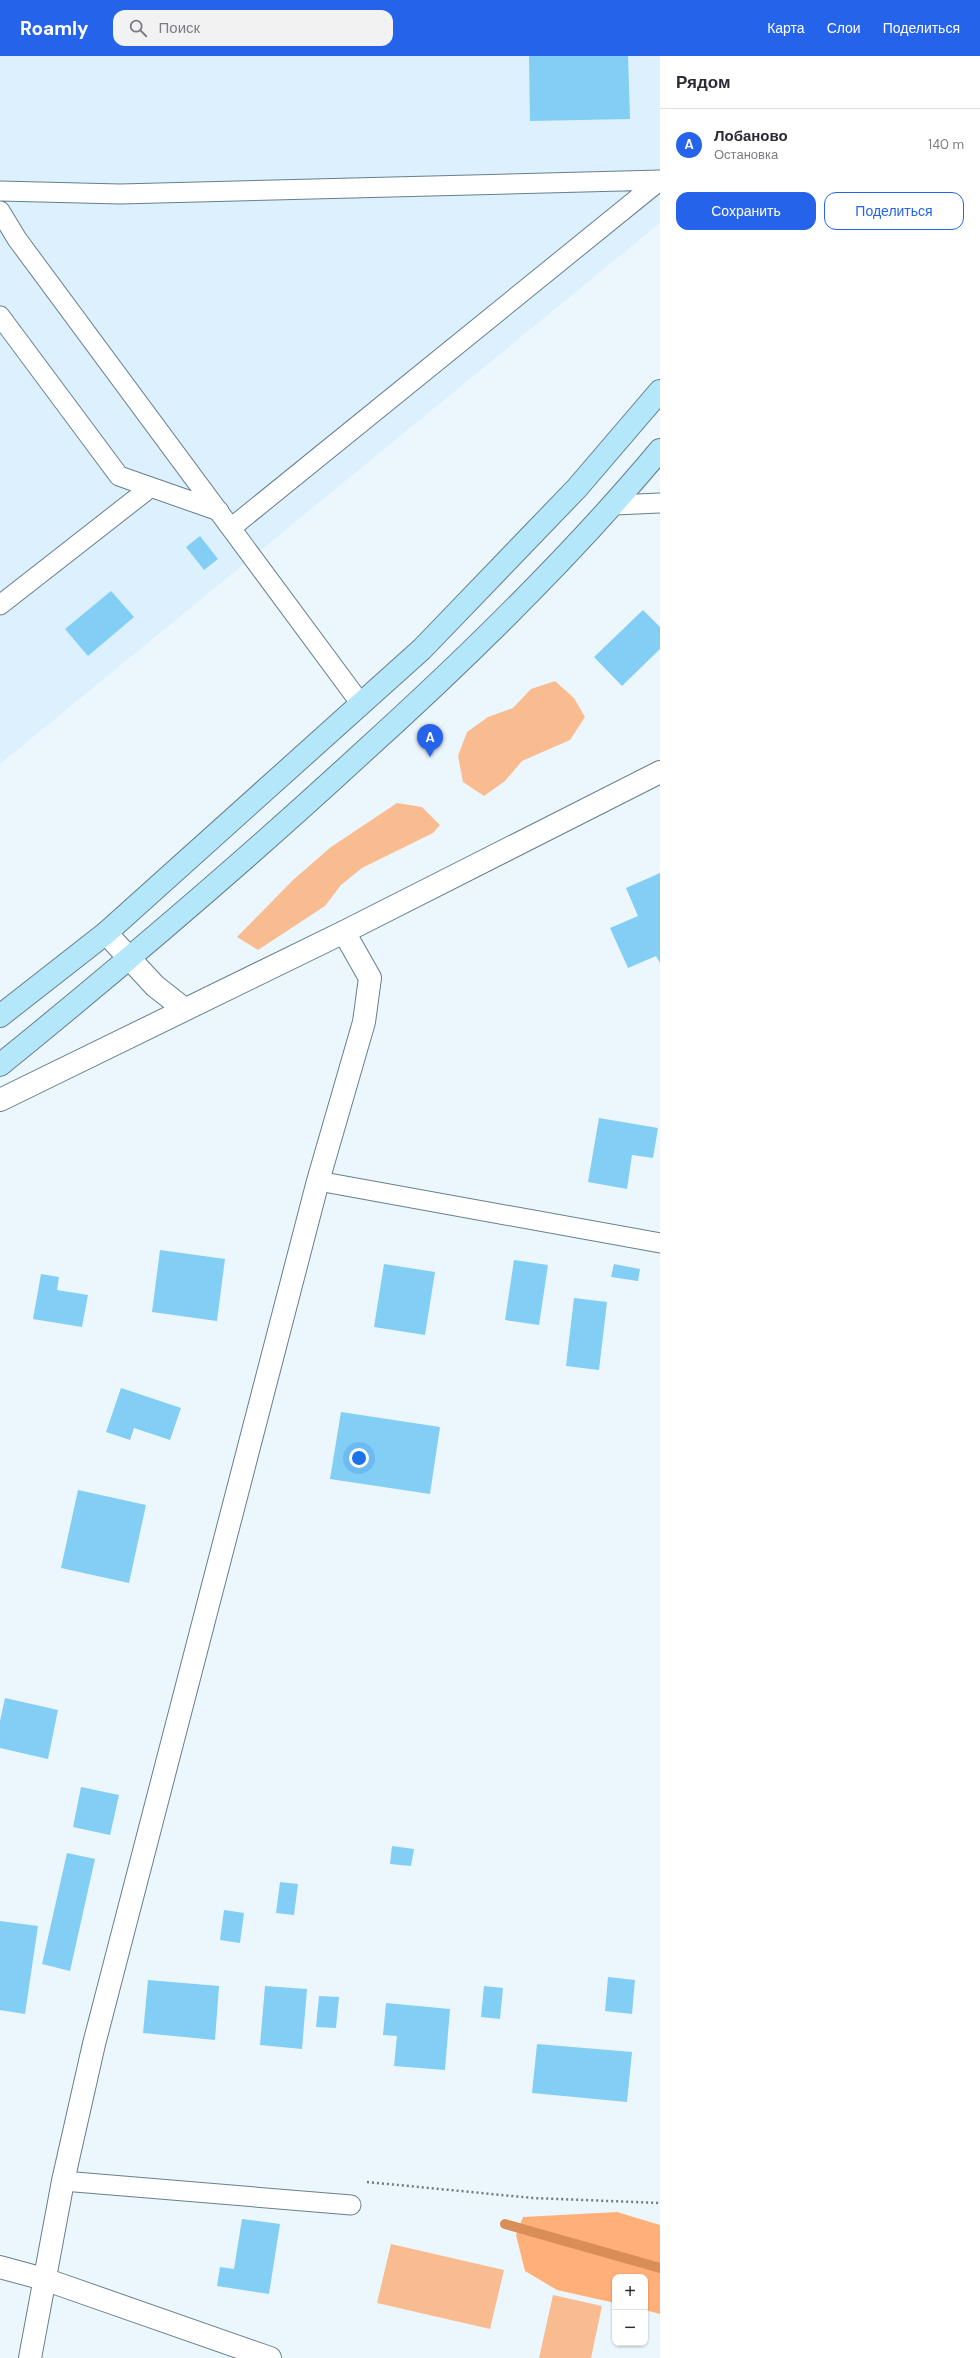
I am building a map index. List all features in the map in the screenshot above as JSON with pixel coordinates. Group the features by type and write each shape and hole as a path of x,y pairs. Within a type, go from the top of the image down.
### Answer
{"main road":[{"path":"0,1016 106,933 422,649 577,488 660,391"},
{"path":"0,1065 129,960 327,786 447,676 615,505 660,450"}],"street":[{"path":"0,1100 183,1008 344,932 660,772"},
{"path":"30,2358 63,2181 94,2044 318,1181 364,1022 370,978 344,932"},
{"path":"106,933 129,960 155,986 183,1008"},
{"path":"0,2267 44,2279 270,2358"}],"lane":[{"path":"0,190 120,194 659,181"},
{"path":"231,528 659,181"},
{"path":"0,211 17,239 361,704"},
{"path":"0,316 119,476 219,511"},
{"path":"0,605 151,487"},
{"path":"615,505 660,503"},
{"path":"318,1181 660,1243"},
{"path":"63,2181 351,2205"}],"path":[{"path":"351,2205 363,2182 533,2198 660,2203"}],"shaded area":[{"path":"0,56 660,56 660,223 0,764"},
{"path":"555,681 574,698 585,717 570,740 522,761 505,781 484,796 463,782 458,756 467,732 488,717 513,708 531,689"},
{"path":"397,803 422,807 440,825 433,833 362,868 341,885 325,906 258,950 237,937 293,880 331,847"},
{"path":"617,2212 660,2225 660,2314 648,2311 648,2274 612,2274 612,2302 557,2290 525,2271 516,2235 523,2217"},
{"path":"391,2244 504,2270 490,2329 377,2303"},
{"path":"553,2295 602,2306 591,2358 539,2358"}],"building":[{"path":"529,56 628,56 630,119 530,121"},
{"path":"200,536 218,559 204,570 186,547"},
{"path":"111,591 134,617 88,656 65,629"},
{"path":"643,610 660,627 660,649 622,686 594,657"},
{"path":"660,873 660,963 656,956 628,968 610,928 638,916 626,888"},
{"path":"599,1118 658,1128 653,1158 632,1155 627,1189 588,1182"},
{"path":"160,1250 225,1259 217,1321 152,1312"},
{"path":"514,1260 548,1265 539,1325 505,1320"},
{"path":"384,1264 435,1272 425,1335 374,1327"},
{"path":"614,1264 640,1269 638,1281 611,1277"},
{"path":"41,1274 59,1277 57,1290 88,1295 82,1327 33,1319"},
{"path":"574,1298 607,1302 599,1370 566,1366"},
{"path":"121,1388 181,1408 170,1440 134,1428 130,1440 106,1432"},
{"path":"341,1412 440,1427 430,1494 330,1479"},
{"path":"78,1490 146,1505 129,1583 61,1568"},
{"path":"5,1698 58,1710 48,1759 0,1748 0,1721"},
{"path":"81,1787 119,1795 110,1835 73,1827"},
{"path":"392,1846 414,1849 411,1866 390,1864"},
{"path":"67,1853 95,1859 70,1971 42,1964"},
{"path":"280,1882 298,1884 294,1915 276,1913"},
{"path":"224,1910 244,1913 240,1943 220,1940"},
{"path":"0,1921 38,1926 25,2014 0,2010"},
{"path":"608,1977 635,1980 632,2014 605,2011"},
{"path":"148,1980 219,1986 215,2040 143,2033"},
{"path":"265,1986 307,1989 302,2049 260,2045"},
{"path":"484,1986 503,1988 500,2019 481,2017"},
{"path":"319,1996 339,1997 336,2028 316,2027"},
{"path":"386,2003 450,2009 445,2070 394,2066 397,2036 383,2035"},
{"path":"537,2044 632,2052 627,2102 532,2093"},
{"path":"242,2219 280,2224 269,2294 217,2286 220,2267 234,2269"}],"waterway":[{"path":"505,2224 660,2268"}],"place":[{"name":"Лобаново","path":"430,757"}]}
